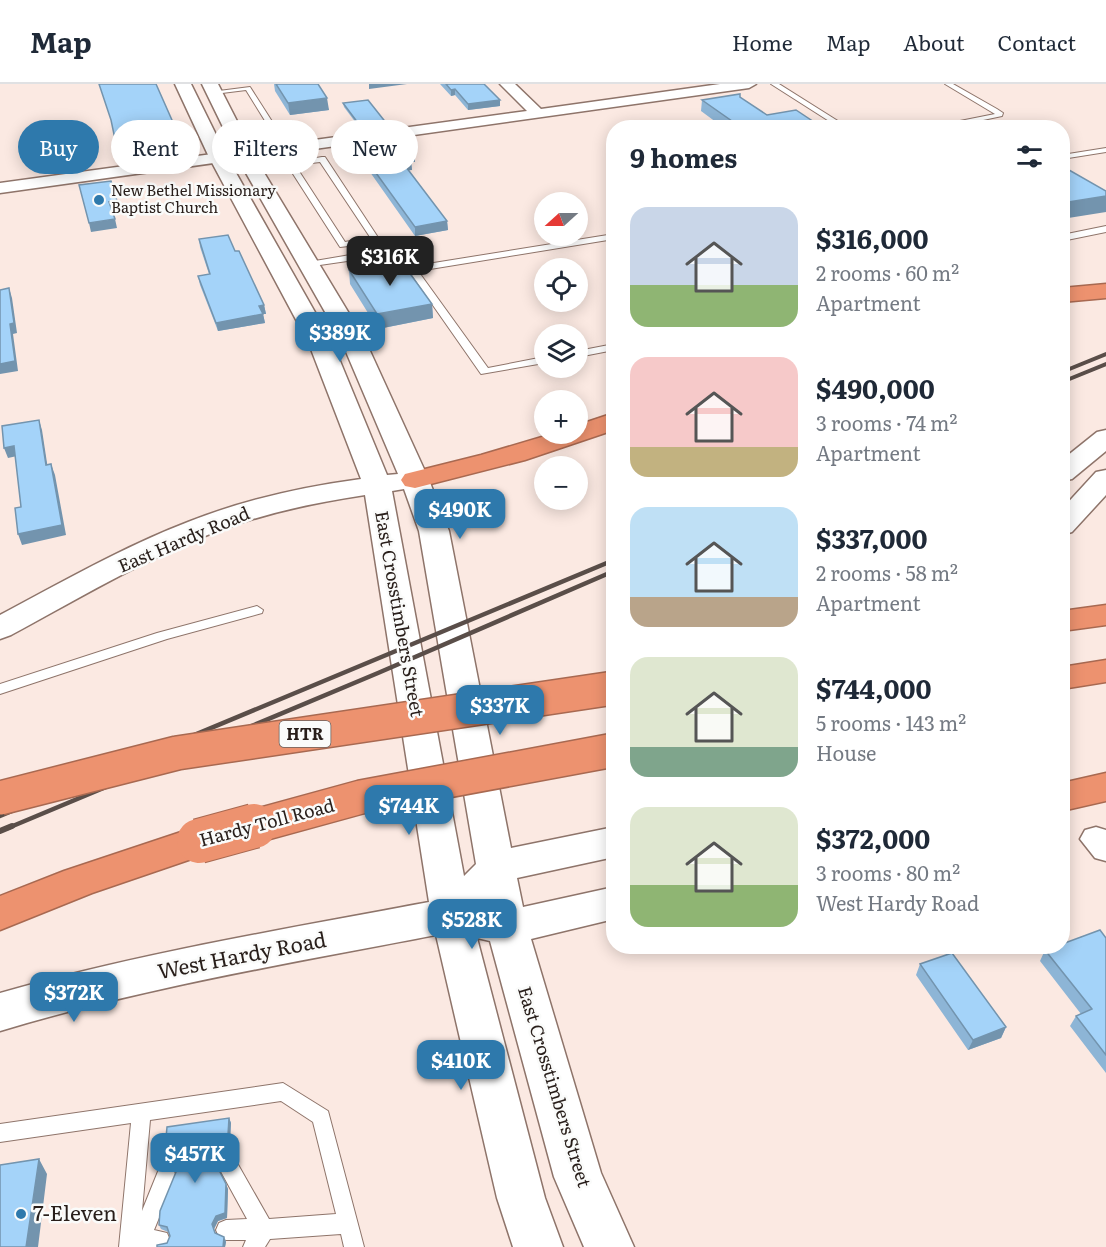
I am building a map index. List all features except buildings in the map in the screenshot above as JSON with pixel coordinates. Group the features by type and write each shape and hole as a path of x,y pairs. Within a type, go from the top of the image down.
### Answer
{"highway":[{"path":"1070,294 1106,291"},
{"path":"415,480 470,468 606,424"},
{"path":"1070,620 1106,615"},
{"path":"1070,677 1106,671"},
{"name":"HTR","path":"0,798 177,753 606,689"},
{"name":"Hardy Toll Road","path":"0,912 78,882 199,841 361,797 606,751"},
{"path":"1070,795 1106,787"}],"main road":[{"path":"186,90 213,90"},
{"name":"East Crosstimbers Street","path":"186,90 212,144"},
{"name":"East Crosstimbers Street","path":"213,90 228,120"},
{"name":"East Crosstimbers Street","path":"228,174 321,344 377,485 451,915 521,1198 538,1247"},
{"name":"East Crosstimbers Street","path":"256,174 353,340 415,480 434,531 507,928 578,1177 609,1247"},
{"path":"282,271 309,265"},
{"path":"321,344 353,340"},
{"path":"1070,467 1106,438"},
{"path":"1070,517 1106,478"},
{"name":"East Hardy Road","path":"0,628 142,555 228,517 288,500 415,480"},
{"path":"451,915 497,867 606,844"},
{"path":"451,915 507,928 606,905"},
{"name":"West Hardy Road","path":"0,1012 41,1000 244,954 451,915"}],"street":[{"path":"507,84 538,113"},
{"path":"319,143 749,84"},
{"path":"0,188 212,158"}],"lane":[{"path":"774,84 833,120"},
{"path":"948,84 999,113 998,116 977,120"},
{"path":"213,90 248,88 268,120"},
{"path":"1070,156 1106,150"},
{"path":"297,174 343,244 375,239 322,159 319,159"},
{"path":"1070,236 1106,229"},
{"path":"414,269 606,237"},
{"path":"359,242 368,255"},
{"path":"309,265 368,255 405,259 485,372 534,362"},
{"path":"588,352 606,349"},
{"path":"0,689 162,636 257,610"},
{"path":"0,1133 283,1092 321,1117 354,1247"},
{"path":"140,1243 141,1113"},
{"path":"228,1168 264,1229"},
{"path":"140,1243 166,1176"},
{"path":"226,1230 348,1223"},
{"path":"253,1247 264,1229"}],"railway":[{"path":"1070,369 1106,354"},
{"path":"1070,379 1106,364"},
{"path":"0,816 606,563"},
{"path":"8,828 606,574"},
{"path":"0,831 12,826"}],"place":[{"name":"New Bethel Missionary Baptist Church","path":"99,200"},
{"name":"7-Eleven","path":"21,1214"}]}
